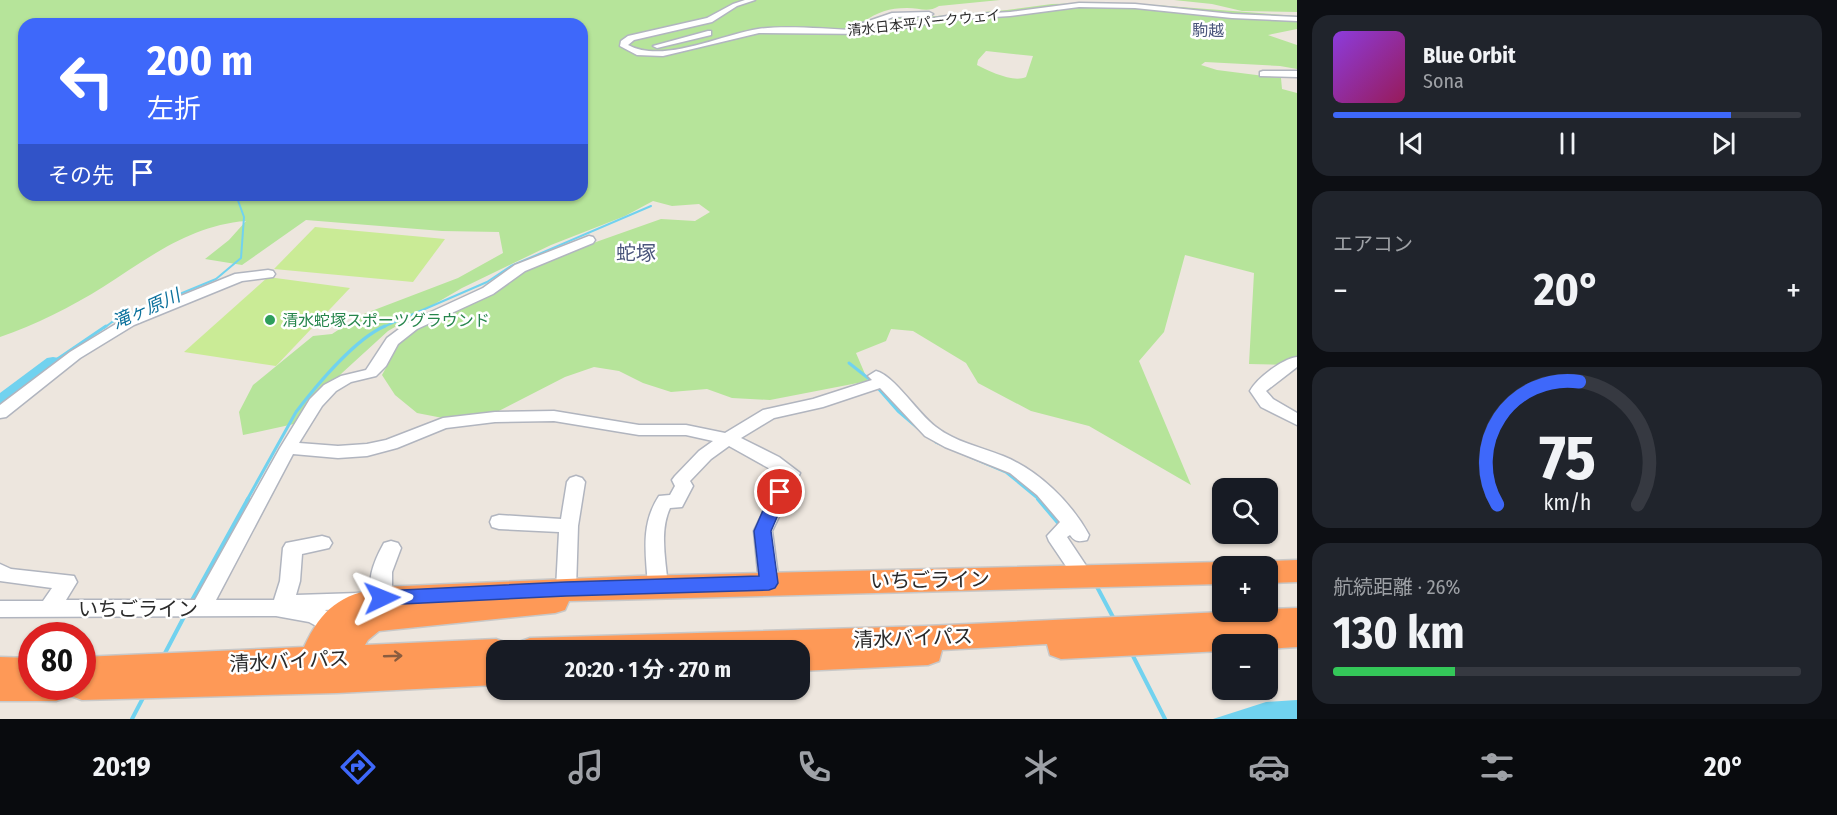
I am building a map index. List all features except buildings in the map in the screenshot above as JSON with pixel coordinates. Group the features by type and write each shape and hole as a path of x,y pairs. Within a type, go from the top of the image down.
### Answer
{"highway":[{"path":"1278,572 1297,571"},
{"name":"いちごライン","path":"355,611 433,596 566,589 1212,573"},
{"name":"いちごライン","path":"355,611 460,612 614,596 648,587"},
{"path":"433,596 458,602 460,612"},
{"name":"いちごライン","path":"326,669 356,633 372,620 355,611"},
{"path":"326,669 355,611"},
{"name":"清水バイパス","path":"810,657 1123,636 1297,620"},
{"name":"清水バイパス","path":"810,642 914,638 1297,635"},
{"name":"清水バイパス","path":"326,669 486,653"},
{"name":"清水バイパス","path":"96,684 155,676 326,669 486,672"},
{"path":"0,670 18,671"},
{"name":"清水バイパス","path":"96,671 155,676"},
{"path":"0,687 18,687"}],"street":[{"name":"清水日本平パークウェイ","path":"752,0 735,5 709,20 632,38 624,43 624,46 637,53 663,54 759,31 876,31 947,18 1010,14 1078,5 1128,5 1297,19"},
{"path":"731,29 762,27 851,30 892,15 928,15 1041,2 1137,3 1297,13"},
{"path":"657,46 719,30"},
{"path":"1263,74 1297,74"},
{"path":"201,609 288,448 316,403 330,388 346,379 371,373 378,366 388,346 402,333 451,306 488,291 520,268 589,240"},
{"path":"0,413 67,361 129,322 240,278 268,274"},
{"path":"1297,362 1260,387 1258,391 1267,403 1297,420"},
{"path":"648,587 658,510 664,501 676,502 684,486 681,480 705,456 769,414 818,403 879,379 895,393 907,411 932,432 951,443 1017,470 1049,497 1076,529 1056,536 1083,576"},
{"path":"288,448 338,452 367,450 391,444 443,423 495,417 564,417 639,429 686,430 728,439 773,461 791,473 763,531 769,583"},
{"path":"566,589 569,525 576,482"},
{"path":"499,522 569,525"},
{"path":"279,607 290,581 293,548 322,543"},
{"path":"355,611 379,585 382,568 391,548"},
{"path":"0,572 7,576 67,582 49,609"},
{"path":"279,607 295,603 355,611"},
{"path":"279,607 355,611"},
{"name":"いちごライン","path":"0,609 279,607"}],"green space":[{"path":"0,0 1000,0 939,6 927,10 895,9 879,13 863,22 881,24 898,17 937,16 1052,4 1090,3 1142,4 1297,16 1297,29 1268,35 1297,45 1297,69 1205,62 1201,65 1217,70 1281,78 1282,89 1297,93 1297,365 1249,364 1254,273 1185,255 1164,332 1139,361 1191,485 1089,426 1031,411 978,383 966,363 913,331 891,329 886,341 856,353 868,381 770,400 732,398 707,389 671,392 643,383 619,371 594,367 565,377 489,416 453,420 417,413 395,395 382,375 404,335 489,294 531,265 661,219 695,221 710,212 699,204 672,206 653,201 625,216 551,245 462,288 388,331 342,373 294,424 243,435 239,412 253,385 313,336 332,334 361,315 458,278 503,253 499,232 442,231 306,220 242,265 205,259 229,240 246,221 226,224 188,236 154,254 78,302 0,337","holes":["986,51 1033,56 1026,77 1021,78 994,73 977,65 978,60"]},
{"path":"1174,0 1297,0 1297,12 1242,11 1212,4"},
{"name":"清水蛇塚スポーツグラウンド","path":"315,227 445,239 413,282 274,269"},
{"name":"清水蛇塚スポーツグラウンド","path":"268,277 350,288 276,366 184,352"}],"water":[{"path":"1297,700 1297,719 1213,719 1266,702"}],"waterway":[{"name":"滝ヶ原川","path":"104,328 112,322 216,279 241,258 244,217 238,201"},
{"path":"381,328 487,282 511,266 651,206"},
{"name":"滝ヶ原川","path":"53,362 106,326"},
{"path":"381,328 385,326"},
{"path":"247,500 304,401 349,352 381,328"},
{"name":"滝ヶ原川","path":"0,402 53,362"},
{"path":"849,363 873,382"},
{"path":"877,387 898,411 919,429"},
{"path":"936,442 1006,472 1040,500"},
{"path":"191,602 248,499"},
{"path":"1038,499 1060,525"},
{"path":"1096,585 1114,619"},
{"path":"164,655 186,613"},
{"path":"1132,654 1165,719"},
{"path":"132,719 144,696"}],"place":[{"name":"清水蛇塚スポーツグラウンド","path":"270,320"}],"district":[{"name":"駒越","path":"1208,30"},
{"name":"蛇塚","path":"636,253"}],"route":[{"path":"382,598 566,589 769,583 762,540 763,531 780,492"}]}
